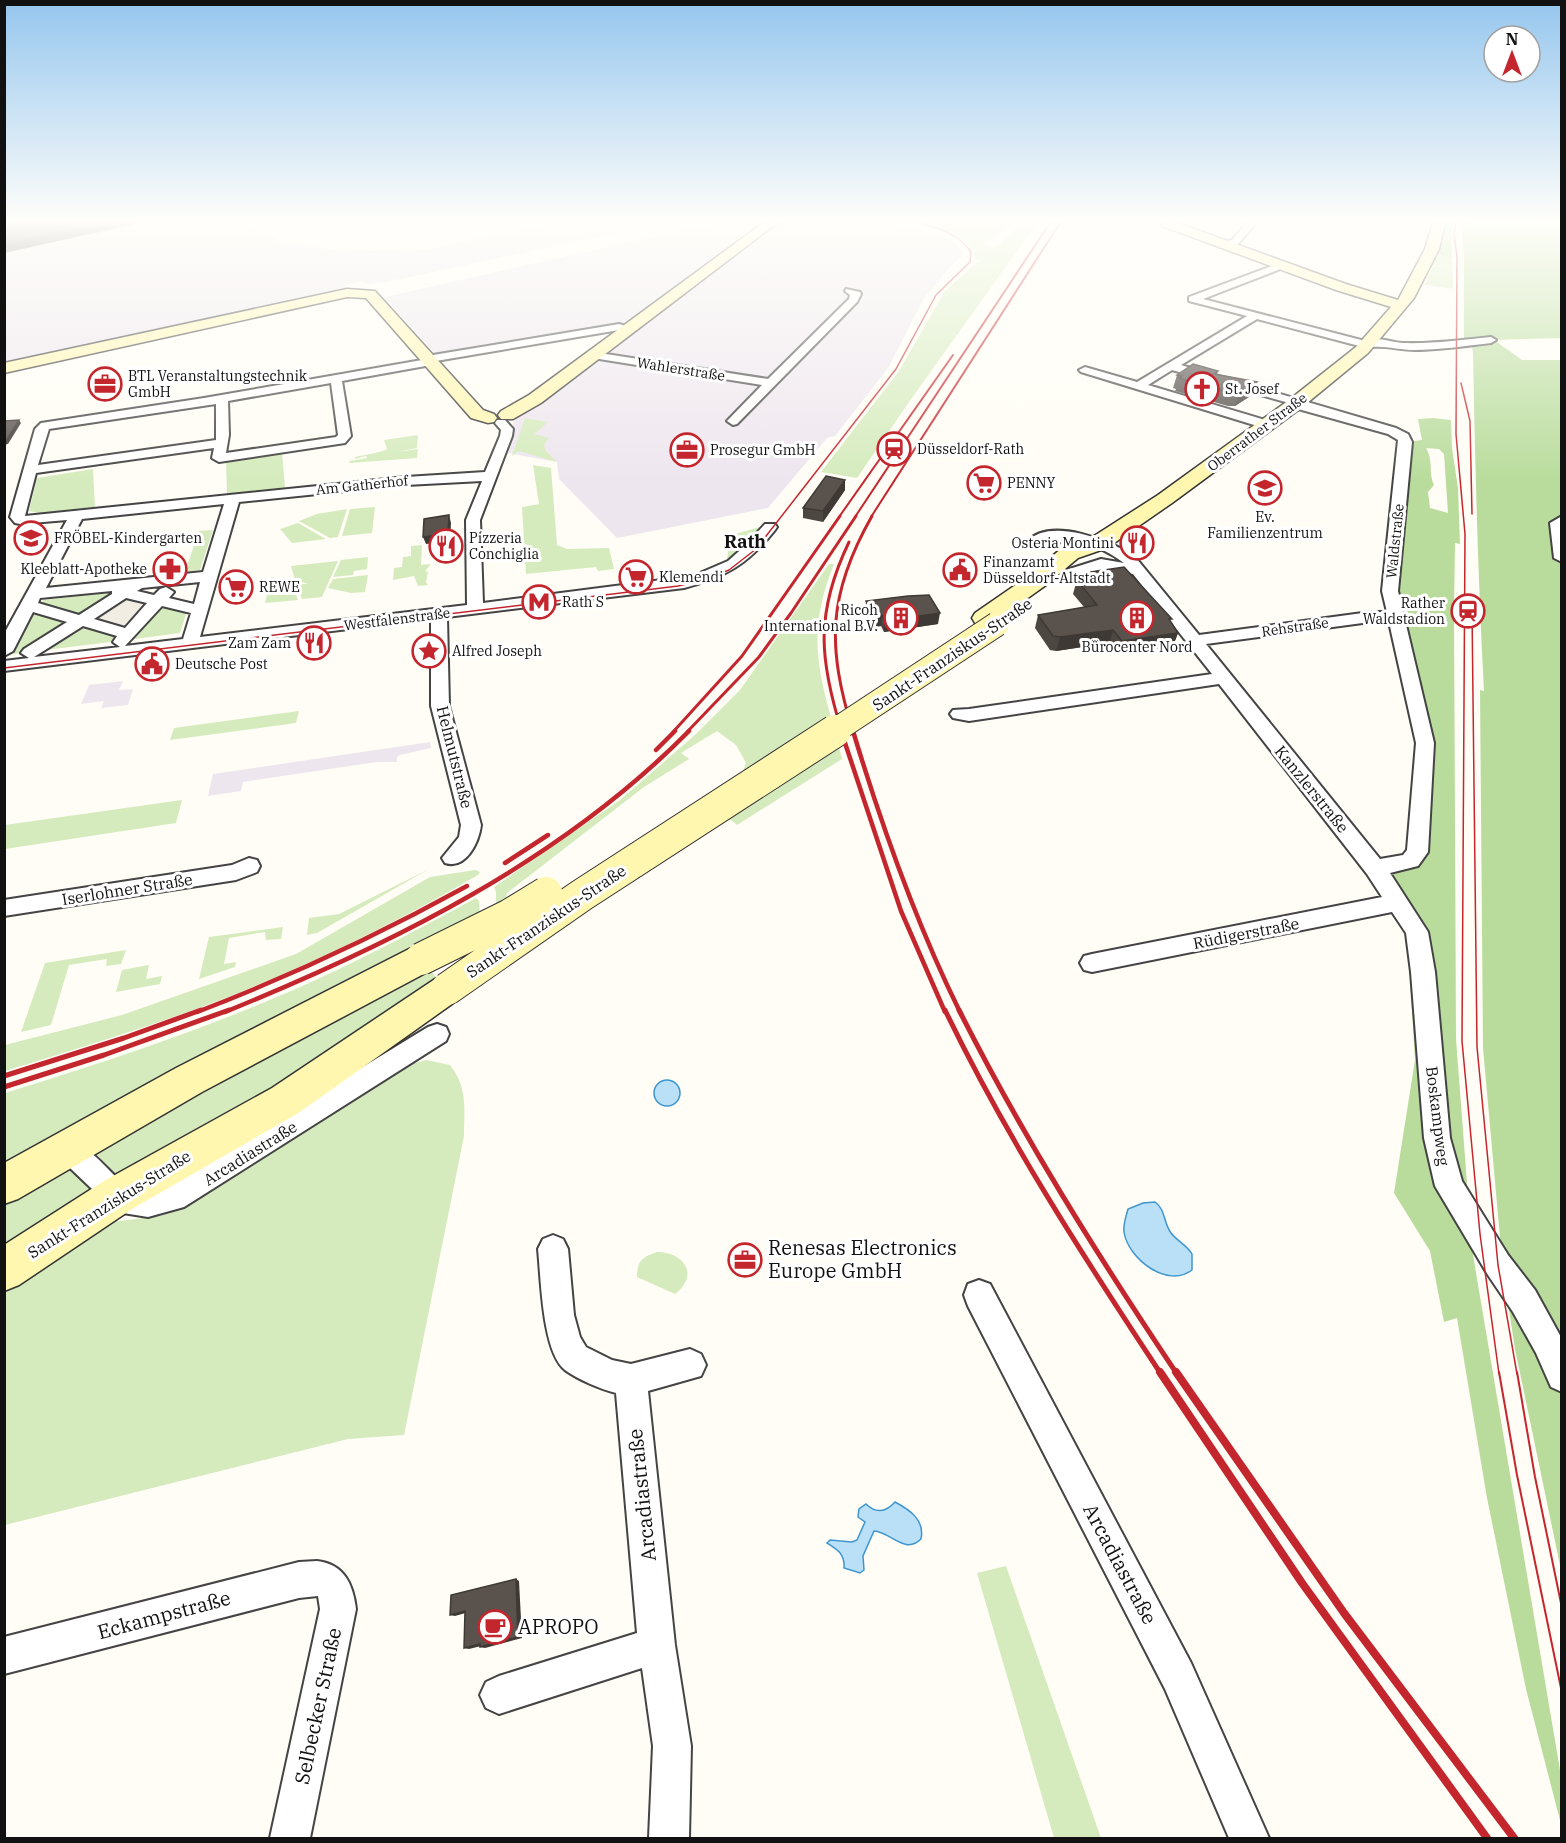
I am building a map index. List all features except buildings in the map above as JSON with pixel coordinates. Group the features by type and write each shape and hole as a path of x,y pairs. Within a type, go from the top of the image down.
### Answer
{"main road":[{"path":"4,368 274,309"},
{"path":"383,309 477,414 499,419 534,399 655,309"},
{"name":"Oberrather Straße","path":"1099,543 1165,500 1268,425 1368,344 1399,309"},
{"name":"Sankt-Franziskus-Straße","path":"4,1270 118,1194 286,1100 524,933 600,882 734,798 1060,572 1089,557 1099,543"},
{"name":"Sankt-Franziskus-Straße","path":"4,1185 220,1063 510,915 991,621"}],"street":[{"path":"733,421 769,382 844,309"},
{"path":"1229,309 1368,344 1432,345 1491,340"},
{"path":"1138,386 1255,316"},
{"name":"Am Gatherhof","path":"490,476 406,481 20,520 17,517 41,429 45,426 222,399 619,327 629,328"},
{"name":"Wahlerstraße","path":"593,355 769,382"},
{"path":"1171,366 1296,403"},
{"path":"1085,370 1268,425"},
{"path":"222,399 223,435 219,458 340,440 345,436 336,378"},
{"name":"Waldstraße","path":"1296,403 1392,431 1405,439 1390,591 1425,743 1417,852 1410,861 1375,868"},
{"path":"475,609 471,528 506,436 507,429 499,419"},
{"path":"30,470 220,443"},
{"path":"190,643 233,499"},
{"path":"4,651 77,515"},
{"path":"1562,520 1557,523 1562,558"},
{"name":"Westfalenstraße","path":"4,666 694,581 716,574 737,562 751,551 770,527"},
{"path":"1099,543 1030,539 1060,572 1101,564 1138,570"},
{"name":"Kanzlerstraße","path":"1099,543 1127,557 1138,570 1375,868 1399,902"},
{"path":"32,600 100,588 210,576"},
{"path":"32,600 125,638 177,579"},
{"path":"30,653 139,583"},
{"path":"100,588 200,610"},
{"name":"Helmutstraße","path":"439,614 440,706 471,825 469,839 453,858"},
{"name":"Rehstraße","path":"1194,641 1370,617 1396,617"},
{"path":"959,714 969,715 1223,678"},
{"name":"Iserlohner Straße","path":"4,908 236,872 249,866"},
{"name":"Rüdigerstraße","path":"1092,963 1399,902"},
{"name":"Boskampweg","path":"1399,902 1417,932 1423,972 1437,1138 1449,1186 1524,1301 1547,1341 1562,1376"},
{"name":"Arcadiastraße","path":"61,1153 78,1158 123,1200 133,1204 159,1202 186,1193 436,1034"},
{"path":"553,1249 559,1315 566,1343 575,1358 608,1375 631,1380 690,1365"},
{"name":"Arcadiastraße","path":"979,1295 1178,1676 1249,1839"},
{"name":"Arcadiastraße","path":"631,1380 657,1645 672,1746 669,1839"},
{"name":"Eckampstraße","path":"4,1656 299,1580 324,1579"},
{"name":"Selbecker Straße","path":"290,1839 338,1609 337,1593 332,1584 324,1579"},
{"path":"499,1695 657,1645"}],"shaded area":[{"path":"5,309 258,309 5,364"},
{"path":"396,309 918,309 888,368 835,436 827,438 768,508 617,538 559,479 557,462 503,452 516,416 643,319 436,355"},
{"path":"123,591 162,600 130,636 77,621"},
{"path":"123,681 119,690 133,689 128,705 101,708 104,701 81,704 89,685"},
{"path":"430,742 431,748 400,755 397,757 397,762 377,762 243,782 241,791 208,796 213,774"}],"green space":[{"path":"935,309 975,309 857,478 821,472 899,371"},
{"path":"1464,309 1561,309 1561,338 1494,340 1522,360 1561,360 1561,1570 1515,1349 1503,1271 1483,1048 1480,690 1484,691 1473,352 1472,346 1464,341"},
{"path":"525,418 548,422 534,434 549,438 544,445 545,450 557,462 519,451 512,456"},
{"path":"1418,419 1451,420 1452,448 1458,488 1460,544 1455,543 1454,610 1456,1039 1472,1249 1561,1776 1561,1824 1526,1689 1487,1498 1457,1318 1444,1322 1430,1251 1394,1193 1415,1060 1407,928 1386,871 1411,862 1427,749 1396,607 1407,442 1422,440","holes":["1426,448 1439,449 1444,454 1448,513 1430,508 1428,492 1434,485"]},
{"path":"418,435 417,448 397,452 418,449 417,458 350,463 349,461 367,458 366,456 355,459 355,457 387,449 384,440"},
{"path":"282,452 285,488 227,494 226,461"},
{"path":"533,465 551,468 557,545 567,549 609,548 614,569 598,571 596,567 526,574 522,507 539,504"},
{"path":"93,469 95,507 39,513 29,511 37,478"},
{"path":"375,507 372,533 342,536 350,509"},
{"path":"347,509 338,537 330,538 299,521 317,514"},
{"path":"298,523 326,539 292,543 280,529"},
{"path":"760,527 763,529 750,545 727,562 729,539 735,534"},
{"path":"213,530 200,570 185,572 199,531"},
{"path":"422,545 421,565 431,564 425,571 428,572 426,582 428,585 418,586 414,576 393,580 394,568 402,567 403,557 411,556 411,546"},
{"path":"368,557 367,569 354,571 353,575 333,577 341,560"},
{"path":"338,561 322,597 302,599 296,584 308,584 295,580 291,566"},
{"path":"829,564 834,564 824,592 817,640 823,684 842,759 737,825 725,815 746,763 736,745 717,731 681,753 689,759 644,787 507,893 497,957 494,887 620,800 696,734 740,690"},
{"path":"368,575 365,592 351,593 328,588 333,579"},
{"path":"271,577 291,582 298,600 265,603"},
{"path":"108,593 118,595 81,619 40,607 43,600"},
{"path":"159,604 187,611 180,633 127,640"},
{"path":"30,608 77,621 29,652 7,655"},
{"path":"82,623 125,635 119,641 37,651"},
{"path":"299,711 296,723 170,740 174,728"},
{"path":"182,800 176,823 5,849 5,825"},
{"path":"429,869 317,933 307,935 309,918 339,914"},
{"path":"475,870 480,872 478,875 410,913 342,948 271,979 175,1016 5,1071 5,1045 122,1015 296,954 430,877"},
{"path":"476,898 479,901 480,916 5,1174 5,1093 146,1047 250,1008 357,960"},
{"path":"283,927 281,939 266,940 265,932 229,938 224,964 236,962 235,967 199,979 209,937"},
{"path":"126,950 121,964 106,966 107,959 69,965 51,1025 21,1032 45,963"},
{"path":"425,964 444,987 118,1186 81,1149"},
{"path":"149,965 146,979 162,976 160,984 116,992 122,970"},
{"path":"426,1060 450,1065 460,1082 464,1099 464,1136 404,1435 348,1439 5,1525 5,1282 103,1223 160,1216 177,1210 407,1065"},
{"path":"59,1161 110,1190 5,1256 5,1191"},
{"path":"657,1252 675,1256 686,1266 687,1279 683,1287 675,1294 637,1277 641,1260"},
{"path":"1006,1566 1101,1838 1054,1838 977,1573"}],"water":[{"path":"667,1080 676,1084 680,1093 676,1102 667,1106 658,1102 654,1093 658,1084"},
{"path":"1155,1202 1159,1205 1171,1233 1192,1254 1192,1270 1182,1275 1172,1276 1150,1268 1133,1252 1127,1242 1124,1229 1128,1209 1143,1203"},
{"path":"895,1502 915,1516 921,1526 921,1539 909,1545 874,1531 863,1556 864,1570 860,1573 844,1568 840,1553 827,1543 830,1540 852,1542 857,1540 865,1522 858,1517 859,1509 866,1504 873,1509 881,1510"}],"tram line":[{"path":"4,668 678,586 707,579 729,570 756,549 896,369 928,309"},
{"path":"1457,309 1456,434 1465,534 1462,1041 1480,1234 1499,1374"},
{"path":"1461,383 1470,421 1472,514"},
{"path":"1472,610 1477,1047 1498,1265 1517,1374"},
{"path":"1499,1372 1517,1475 1562,1693"},
{"path":"1517,1372 1535,1477 1562,1608"}],"railway":[{"path":"855,517 993,309"},
{"path":"871,517 1005,309"},
{"path":"839,517 953,355"},
{"path":"673,732 742,656 840,516"},
{"path":"687,732 759,657 856,516"},
{"path":"853,732 839,674 836,622 839,597 846,571 872,516"},
{"path":"842,732 829,682 824,636 830,591 849,542"},
{"path":"656,750 675,731"},
{"path":"225,1012 350,958 472,895 530,859 586,820 639,778 689,731"},
{"path":"841,731 901,911 945,1012"},
{"path":"853,731 900,873 928,943 960,1011"},
{"path":"505,863 548,835"},
{"path":"197,1012 335,954 467,886"},
{"path":"4,1076 124,1038 201,1010"},
{"path":"4,1087 104,1055 229,1010"},
{"path":"945,1010 1020,1150 1074,1240 1161,1374"},
{"path":"960,1011 1035,1150 1177,1374"},
{"path":"1160,1372 1302,1583 1487,1838"},
{"path":"1176,1372 1344,1613 1514,1838"}],"place":[{"name":"BTL Veranstaltungstechnik GmbH","path":"105,384"},
{"name":"St. Josef","path":"1202,389"},
{"name":"Düsseldorf-Rath","path":"894,449"},
{"name":"Prosegur GmbH","path":"687,450"},
{"name":"PENNY","path":"984,483"},
{"name":"Ev. Familienzentrum","path":"1265,488"},
{"name":"FRÖBEL-Kindergarten","path":"31,538"},
{"name":"Osteria Montini","path":"1137,543"},
{"name":"Pizzeria Conchiglia","path":"446,546"},
{"name":"Kleeblatt-Apotheke","path":"170,569"},
{"name":"Finanzamt Düsseldorf-Altstadt","path":"960,570"},
{"name":"Klemendi","path":"636,577"},
{"name":"REWE","path":"236,587"},
{"name":"Rath S","path":"539,602"},
{"name":"Rather Waldstadion","path":"1468,611"},
{"name":"Ricoh International B.V.","path":"901,618"},
{"name":"Bürocenter Nord","path":"1137,618"},
{"name":"Zam Zam","path":"314,643"},
{"name":"Alfred Joseph","path":"429,651"},
{"name":"Deutsche Post","path":"152,664"},
{"name":"Renesas Electronics Europe GmbH","path":"745,1260"},
{"name":"APROPO","path":"495,1627"}],"district":[{"name":"Rath","path":"745,542"}]}
